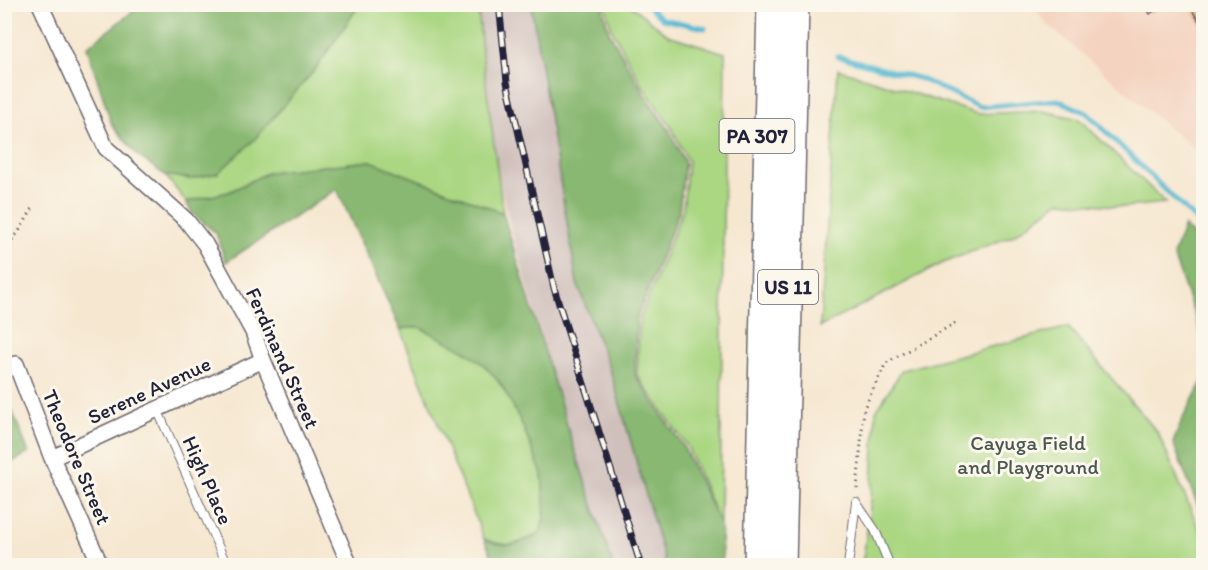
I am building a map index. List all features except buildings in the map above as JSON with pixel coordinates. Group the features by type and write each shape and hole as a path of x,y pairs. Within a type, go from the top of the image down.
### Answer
{"highway":[{"name":"PA 307","path":"752,4 764,267"},
{"name":"US 11","path":"758,566 771,4"},
{"name":"US 11","path":"782,566 795,4"},
{"path":"793,44 801,4"}],"street":[{"name":"Ferdinand Street","path":"40,4 106,148 186,220 205,244 253,332 350,566"},
{"name":"Serene Avenue","path":"52,458 263,360"},
{"name":"Theodore Street","path":"16,364 52,458 101,566"}],"lane":[{"name":"High Place","path":"157,409 227,566"},
{"path":"848,566 856,502"},
{"path":"856,502 875,530 890,566"}],"path":[{"path":"4,249 18,233 34,206"},
{"path":"856,502 864,408 886,363 957,322"}],"shaded area":[{"path":"478,5 531,5 577,283 612,376 666,565 613,565 572,442 507,215 499,176 482,53"},
{"path":"1032,5 1203,5 1203,157 1048,25"}],"green space":[{"path":"141,5 359,5 317,67 254,140 218,173 191,179 165,175 138,156 112,125 87,47"},
{"path":"359,5 478,5 503,213 370,161 269,172 229,192 186,202 165,175 191,179 254,140 317,67"},
{"path":"531,5 602,5 609,32 646,97 669,130 685,163 679,211 637,318 635,375 683,446 720,524 723,565 666,565 612,376 577,283"},
{"path":"605,5 630,5 668,35 725,53 720,524 687,446 637,375 640,319 683,209 688,161 671,127 642,85 612,30"},
{"path":"838,69 978,114 1043,111 1079,119 1166,203 1125,207 1060,201 1014,235 943,263 820,327"},
{"path":"371,161 503,213 572,442 613,565 496,565 484,539 506,545 519,543 540,533 545,517 542,474 521,422 501,384 484,365 464,350 419,327 400,329 337,189 226,262 216,233 193,214 186,202 229,192 269,172"},
{"path":"1184,226 1203,245 1203,349 1200,330 1173,255"},
{"path":"419,327 476,358 492,373 510,400 533,447 542,474 545,504 540,533 526,540 506,545 484,539 400,329"},
{"name":"Cayuga Field and Playground","path":"1068,327 1158,433 1203,538 1203,565 862,566 871,501 876,411 902,370"},
{"path":"1203,380 1203,519 1173,443"},
{"path":"4,391 29,453 5,466 4,466"}],"waterway":[{"path":"646,4 662,19 705,28"},
{"path":"837,56 921,79 980,107 1058,100 1087,113 1204,228"}],"railway":[{"path":"499,4 507,82 554,288 641,566"}]}
